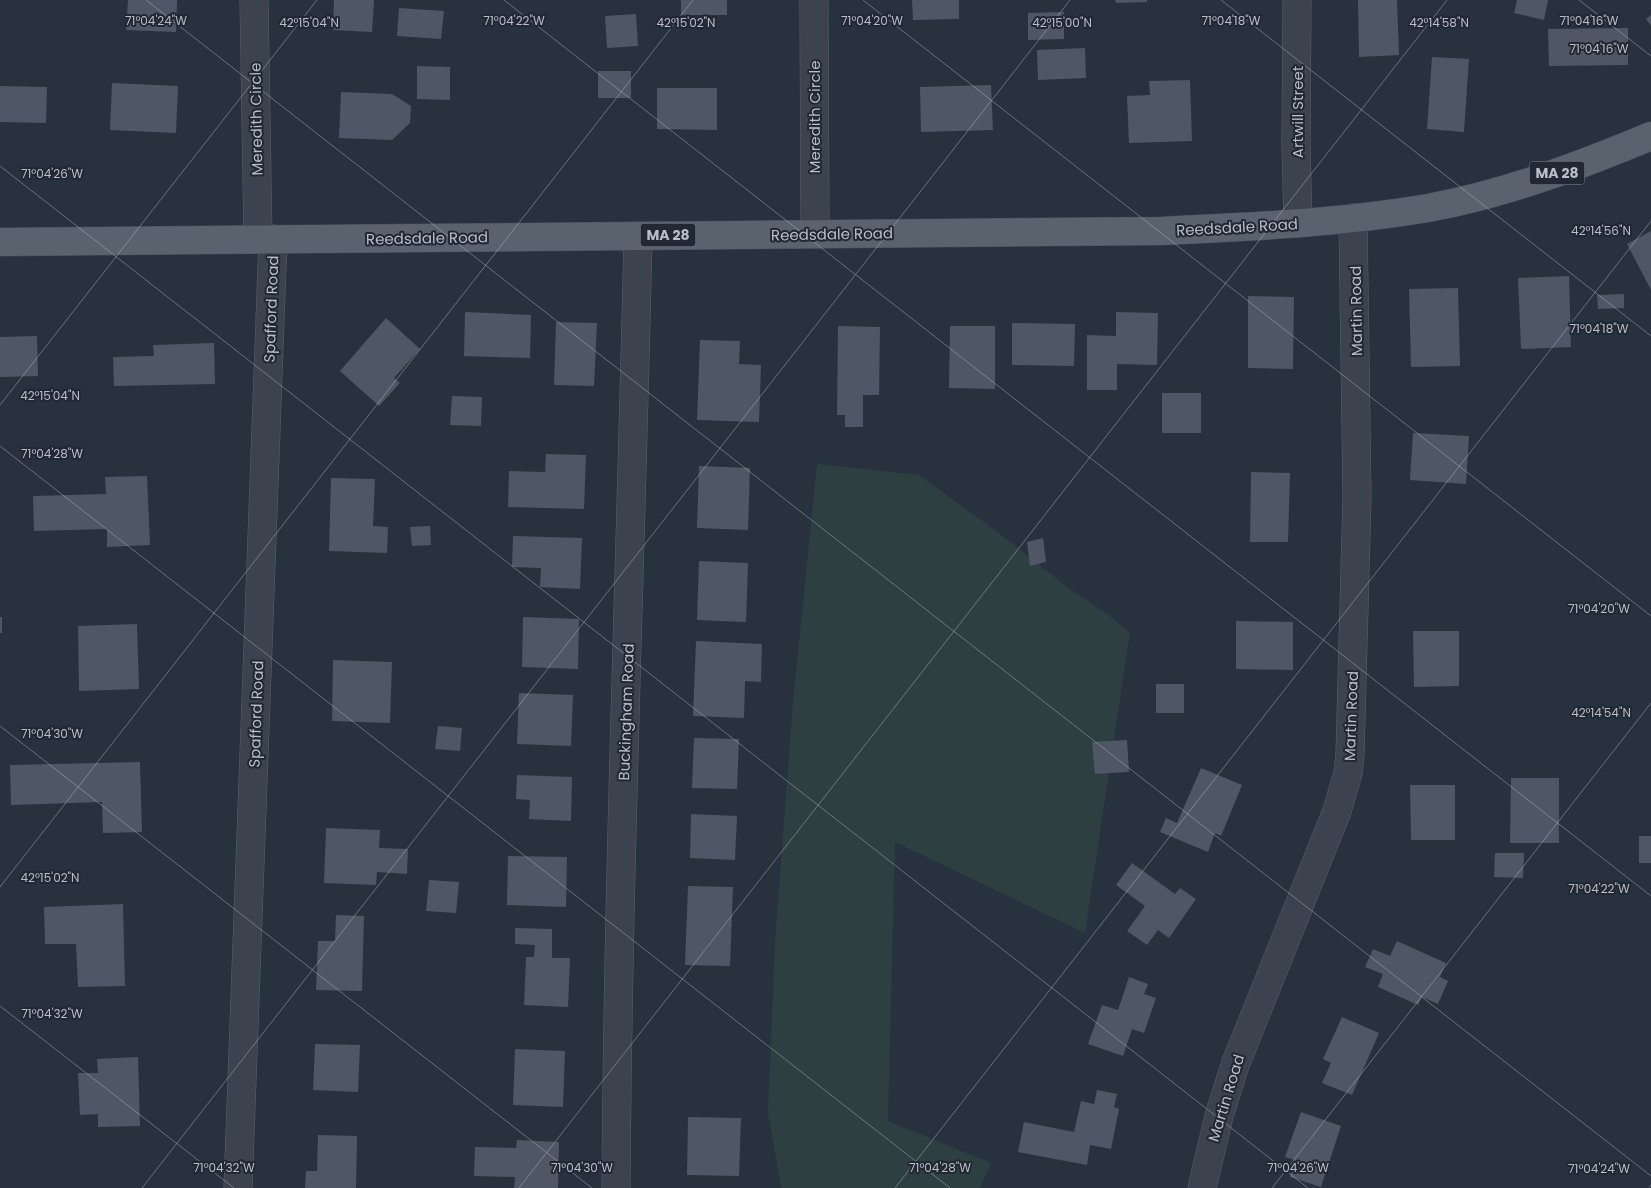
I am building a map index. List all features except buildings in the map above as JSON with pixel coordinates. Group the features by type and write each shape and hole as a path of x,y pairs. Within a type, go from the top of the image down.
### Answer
{"main road":[{"name":"Reedsdale Road","path":"0,242 1160,231 1298,224 1429,208 1490,193 1574,167 1651,136"}],"street":[{"name":"Meredith Circle","path":"254,0 265,239"},
{"name":"Meredith Circle","path":"814,0 815,234"},
{"name":"Artwill Street","path":"1297,0 1296,146 1298,224"},
{"name":"Martin Road","path":"1202,1188 1219,1116 1235,1064 1338,811 1348,773 1357,497 1353,218"},
{"name":"Buckingham Road","path":"616,1188 617,1014 633,479 638,236"},
{"name":"Spafford Road","path":"238,1188 265,239"}],"shaded area":[{"path":"817,464 919,475 999,533 1071,590 1130,632 1085,933 895,842 888,1121 991,1163 980,1188 781,1188 768,1113 775,942 793,701"}]}
